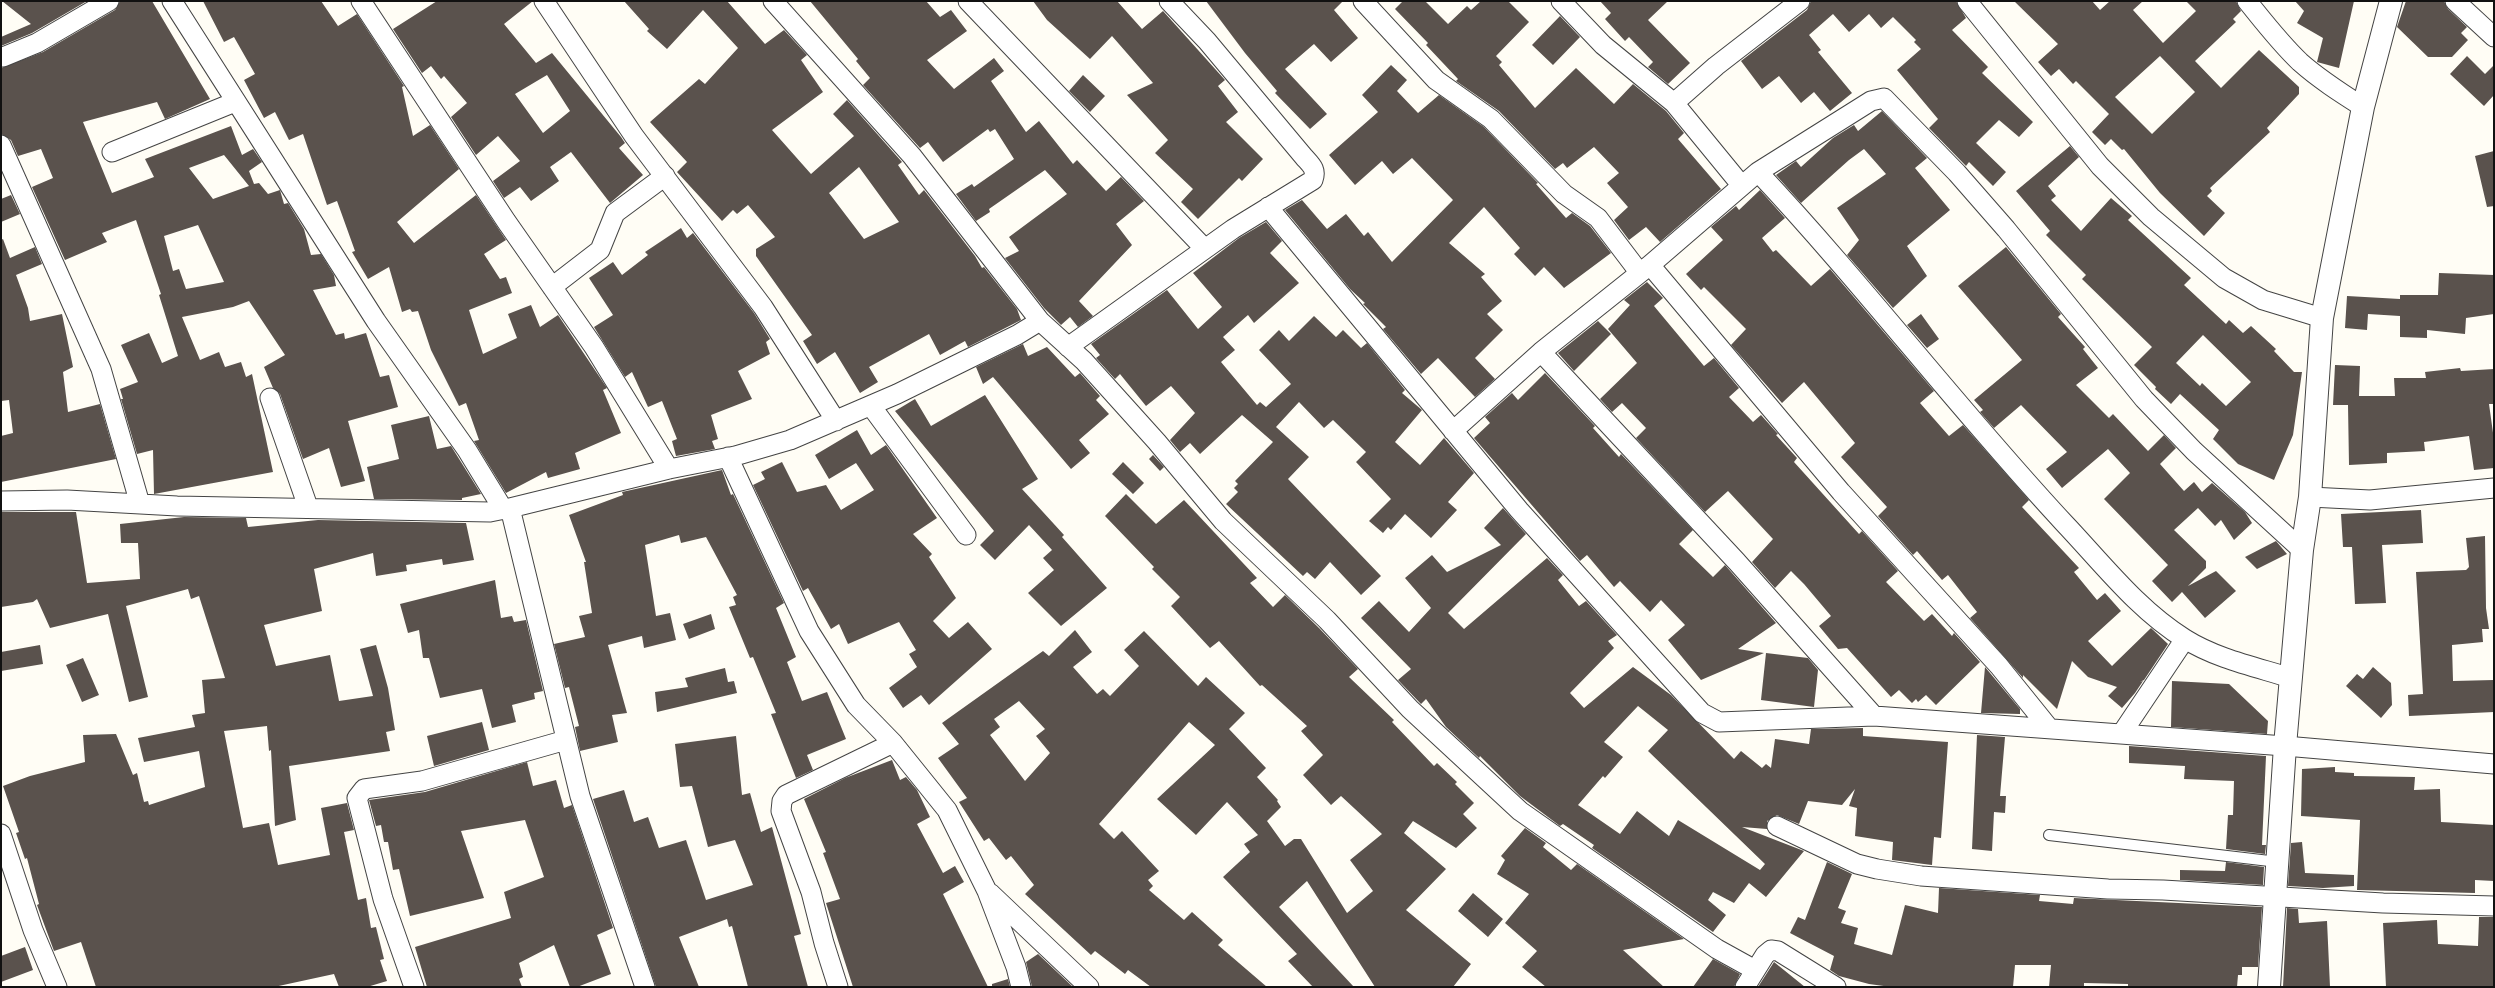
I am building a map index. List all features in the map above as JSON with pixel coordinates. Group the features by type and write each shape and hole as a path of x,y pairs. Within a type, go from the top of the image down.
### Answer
{"street":[{"path":"2,57 37,43 109,1"},
{"path":"172,1 376,321 467,450 506,509 566,740 598,855 645,987"},
{"path":"361,1 552,287 594,347 669,468"},
{"path":"544,1 634,136 763,307 836,421"},
{"path":"773,1 912,156 1040,321 1084,361 1147,430 1223,521 1310,604 1410,709 1497,791 1525,815 1588,857 1717,949 1755,970"},
{"path":"968,1 1205,249"},
{"path":"1068,347 1205,249 1268,207 1313,180 1314,169 1207,41 1169,1"},
{"path":"1363,1 1436,80 1491,119 1564,194 1598,218 1645,268 1841,492 1999,666 2049,728"},
{"path":"1561,1 1603,45 1674,102 1742,186"},
{"path":"1674,102 1716,66 1800,1"},
{"path":"1968,1 2100,166 2151,217 2224,278 2263,300 2322,318"},
{"path":"2247,1 2278,40 2301,63 2322,80 2363,107"},
{"path":"2269,987 2285,746 2302,550 2310,497 2322,318 2363,107 2391,1"},
{"path":"2455,1 2494,37"},
{"path":"1453,431 1541,352 1645,268 1758,172 1871,101 1884,98 1957,173 2006,229 2144,399 2194,451 2302,550"},
{"path":"112,152 235,102"},
{"path":"1,145 81,319 101,369 114,406 140,504"},
{"path":"1758,172 1820,241 2015,470 2129,592 2149,611 2185,639 2206,651 2291,678"},
{"path":"552,287 600,250 615,213 665,176"},
{"path":"1268,207 1524,516 1702,713 1719,722 1874,716 2122,733 2494,764"},
{"path":"1,501 67,500 140,504 490,512 669,468 728,457 790,440 871,406 1017,335 1040,321"},
{"path":"1541,352 1732,556 1874,716"},
{"path":"270,398 308,507"},
{"path":"871,406 966,536"},
{"path":"728,457 773,558 809,631 856,706 893,742 947,810 987,891 1016,967 1021,987"},
{"path":"2310,497 2370,500 2494,488"},
{"path":"2122,733 2185,639"},
{"path":"414,987 383,899 357,798 360,793 364,789 422,781 566,740"},
{"path":"838,987 824,943 811,892 781,811 782,801 786,795 893,742"},
{"path":"1777,826 1857,864 1896,873 2108,889 2163,890 2276,898 2494,906"},
{"path":"1,834 33,930 57,987"},
{"path":"987,891 1089,987"},
{"path":"1745,987 1765,955 1771,950 1778,951 1836,987"}],"lane":[{"path":"2049,835 2278,862"}],"building":[{"path":"2,1 87,1 32,33 1,46 1,37 31,24"},
{"path":"120,1 152,1 210,99 165,119 157,102 83,122 112,193 154,177 145,159 231,126 242,155 253,149 262,162 249,171 254,184 259,183 268,194 280,190 284,204 288,203 304,229 311,255 321,254 334,275 336,286 313,290 336,335 344,333 345,339 366,333 380,377 389,375 398,407 348,421 365,481 341,487 329,448 303,459 280,394 273,388 264,367 285,355 249,301 233,307 182,317 200,360 219,352 225,367 241,362 246,377 252,374 273,472 154,494 153,450 137,454 121,399 123,399 120,389 138,382 121,345 149,333 162,363 178,356 159,295 161,294 136,220 102,233 107,242 65,260 32,187 53,178 41,149 18,156 11,140 1,134 1,68 43,52 115,10","holes":["224,155 249,186 213,199 189,168","198,225 224,282 186,289 179,269 173,271 164,236"]},
{"path":"203,1 321,1 338,26 357,14 404,86 402,87 413,136 430,125 459,169 397,222 414,243 476,195 506,240 484,254 500,279 506,277 512,293 469,310 483,354 517,338 508,314 531,305 540,327 558,315 607,388 603,390 621,433 575,453 580,469 548,478 546,472 506,493 474,441 479,440 466,403 459,406 431,350 418,311 412,312 410,309 402,312 389,267 368,279 352,252 355,251 337,201 327,205 303,134 289,140 275,112 264,118 244,80 255,74 234,37 224,42"},
{"path":"437,1 533,1 504,24 536,63 552,53 621,137 625,143 619,148 643,175 610,203 571,152 550,167 559,181 531,201 520,187 504,198 493,181 520,161 498,136 476,155 451,117 467,103 444,76 441,79 431,66 422,73 393,29","holes":["547,75 570,111 543,133 515,94"]},
{"path":"624,1 727,1 765,44 784,30 807,55 801,60 823,92 772,130 811,174 854,136 833,114 847,100 902,162 898,165 919,195 924,190 975,256 982,268 984,267 1017,309 1021,320 968,347 965,341 940,355 929,334 869,367 878,382 860,393 835,352 817,364 803,341 812,335 756,256 756,249 775,237 748,205 737,214 733,210 722,221 677,172 687,162 650,122 699,79 705,84 738,48 703,10 667,49 647,31 649,29","holes":["859,167 899,222 864,239 829,193"]},
{"path":"810,1 926,1 940,17 951,10 967,31 927,60 954,89 994,58 1004,71 991,81 1026,132 1039,121 1073,164 1077,160 1106,191 1121,177 1144,201 1116,224 1132,245 1079,301 1093,316 1078,327 1070,317 1061,325 1044,308 1005,258 1019,251 1009,237 1067,194 1045,170 989,209 990,212 976,221 956,194 972,184 974,187 1014,159 995,129 990,132 988,129 943,162 928,142 920,148 863,85 870,78 856,61 858,59"},
{"path":"1033,1 1117,1 1142,29 1163,11 1225,80 1218,86 1238,112 1226,122 1263,159 1242,181 1239,178 1198,219 1181,202 1193,189 1155,153 1168,140 1127,95 1153,83 1112,36 1090,59 1047,20"},
{"path":"1206,1 1343,1 1334,10 1358,38 1331,62 1314,44 1285,69 1327,114 1310,129 1275,93 1277,91 1245,53"},
{"path":"1403,1 1425,1 1448,24 1467,6 1471,10 1481,1 1508,1 1529,22 1496,56 1502,62 1499,65 1535,108 1576,68 1614,104 1633,84 1666,111 1684,133 1678,139 1721,189 1660,242 1646,227 1629,240 1614,220 1628,207 1607,183 1619,173 1594,147 1567,168 1563,163 1555,169 1499,111 1456,81 1458,79 1426,45 1428,43 1395,9"},
{"path":"1600,1 1668,1 1648,20 1690,63 1668,84 1648,67 1653,62 1629,37 1625,41 1605,19 1611,13"},
{"path":"1811,1 1956,1 1966,18 1952,30 1988,67 1982,73 2033,122 2019,137 1999,120 1976,143 2006,172 1993,186 1969,162 1966,166 1929,128 1938,119 1897,70 1921,49 1914,42 1916,40 1893,17 1881,28 1869,14 1849,32 1833,14 1809,35 1821,50 1818,52 1852,93 1830,111 1814,92 1801,103 1779,76 1762,89 1741,61 1807,10"},
{"path":"2014,1 2092,1 2100,10 2110,1 2143,1 2133,10 2163,43 2196,11 2186,1 2236,1 2241,11 2233,19 2236,22 2195,61 2221,88 2259,50 2299,87 2299,94 2267,128 2270,132 2210,188 2212,191 2207,196 2225,213 2204,236 2160,193 2124,149 2122,150 2111,139 2105,145 2092,132 2109,114 2076,81 2073,84 2059,69 2051,76 2038,62 2058,44","holes":["2160,56 2195,92 2152,134 2115,97"]},
{"path":"2295,1 2354,1 2339,68 2317,62 2323,38 2297,23 2304,11"},
{"path":"2406,1 2444,1 2448,9 2467,27 2461,33 2468,40 2452,57 2428,57 2397,27"},
{"path":"1560,16 1580,37 1553,65 1532,45"},
{"path":"2467,56 2485,74 2494,65 2494,95 2484,106 2450,74"},
{"path":"1391,65 1407,80 1397,91 1418,113 1439,95 1484,127 1538,183 1536,184 1566,218 1572,213 1590,226 1611,253 1564,288 1544,267 1535,276 1514,254 1520,248 1484,207 1449,243 1485,274 1481,277 1502,301 1487,314 1503,330 1475,358 1495,379 1475,397 1438,358 1421,374 1383,329 1386,327 1363,304 1365,303 1350,289 1285,210 1302,200 1327,229 1346,214 1364,236 1368,232 1392,262 1453,200 1412,158 1393,174 1382,161 1355,185 1329,155 1378,112 1362,95"},
{"path":"1083,75 1105,96 1090,112 1069,91"},
{"path":"1882,111 1927,158 1915,168 1950,210 1907,246 1927,276 1893,308 1847,255 1859,240 1837,208 1886,174 1864,149 1849,160 1801,203 1776,175 1796,161 1801,167 1833,138 1854,125 1858,131"},
{"path":"2070,146 2079,157 2048,186 2056,196 2051,200 2081,231 2111,198 2132,216 2128,220 2191,278 2184,285 2226,324 2229,320 2243,333 2251,326 2276,349 2274,351 2294,372 2302,372 2293,435 2274,480 2238,464 2213,439 2219,430 2180,394 2171,404 2155,389 2156,387 2134,365 2152,347 2082,279 2086,275 2046,235 2050,231 2016,191","holes":["2203,335 2251,382 2226,406 2202,383 2200,386 2176,363"]},
{"path":"2494,151 2494,206 2487,207 2475,156"},
{"path":"1760,190 1785,218 1762,238 1773,252 1776,250 1811,286 1830,269 1934,391 1920,403 1949,436 1963,425 2029,500 2022,507 2079,568 2074,572 2097,600 2105,593 2121,611 2088,641 2112,666 2151,628 2168,644 2144,680 2140,682 2143,681 2135,693 2122,708 2108,696 2117,687 2088,677 2072,661 2057,709 2023,675 2023,678 1970,618 1977,612 1948,575 1942,580 1917,551 1913,555 1878,516 1887,507 1841,457 1855,443 1804,382 1782,403 1731,345 1746,329 1704,287 1701,290 1686,274 1723,240 1711,227 1736,206 1739,210"},
{"path":"11,195 20,214 1,222 1,199"},
{"path":"1266,222 1282,241 1270,253 1299,283 1254,323 1248,315 1223,337 1235,350 1221,362 1257,405 1260,402 1266,407 1291,384 1259,350 1279,330 1289,341 1314,316 1336,337 1343,330 1361,348 1367,343 1405,390 1402,393 1422,410 1395,442 1420,465 1444,438 1474,473 1448,502 1457,510 1431,538 1405,514 1391,530 1388,527 1383,533 1369,521 1391,499 1356,462 1366,452 1333,420 1324,428 1299,402 1276,427 1309,457 1288,479 1381,576 1361,595 1330,562 1315,579 1307,572 1303,576 1226,504 1238,492 1234,488 1238,484 1235,481 1273,442 1242,415 1200,454 1190,443 1180,452 1170,440 1195,413 1171,386 1146,406 1120,374 1115,379 1096,358 1100,355 1091,344 1167,290 1198,329 1222,307 1193,273 1239,238"},
{"path":"681,228 687,238 693,233 754,313 770,339 766,342 770,354 738,371 752,399 711,415 718,439 712,441 715,449 676,456 672,441 677,439 662,401 648,407 632,372 625,377 594,327 613,315 589,278 613,262 622,275 648,255 645,252"},
{"path":"3,239 10,258 35,247 42,264 16,275 28,308 30,321 62,314 73,367 63,372 68,412 100,404 116,459 1,482 1,436 13,433 9,400 1,401 1,240"},
{"path":"2006,247 2061,314 2058,317 2085,347 2083,349 2098,368 2076,385 2109,418 2113,414 2148,451 2164,435 2176,448 2160,464 2184,491 2194,482 2202,492 2212,483 2245,512 2252,523 2234,540 2221,520 2215,526 2198,508 2174,530 2206,561 2206,568 2188,586 2216,571 2236,591 2205,618 2182,592 2172,602 2152,581 2168,565 2104,499 2130,473 2108,449 2062,488 2046,469 2067,452 2021,405 1994,428 1980,412 1983,410 1974,400 2022,360 1958,286"},
{"path":"2439,273 2494,275 2494,314 2466,318 2465,334 2427,330 2427,338 2400,337 2400,316 2368,314 2367,330 2345,328 2347,296 2400,299 2400,295 2438,295"},
{"path":"1647,282 1663,298 1654,306 1704,366 1714,358 1739,388 1729,397 1753,422 1761,415 1778,434 1776,435 1797,458 1794,462 1859,534 1862,531 1898,571 1886,582 1924,621 1932,614 1952,636 1954,633 1980,662 1936,705 1926,695 1918,702 1916,699 1912,703 1899,690 1891,697 1847,648 1838,649 1819,626 1831,616 1804,584 1791,571 1775,588 1752,562 1773,539 1728,491 1705,512 1636,438 1646,428 1622,403 1612,412 1600,399 1637,363 1608,329 1630,305 1624,300"},
{"path":"1921,314 1939,339 1927,348 1907,325"},
{"path":"1598,321 1611,334 1574,371 1558,353"},
{"path":"1023,344 1028,356 1047,347 1075,377 1080,373 1100,396 1096,400 1109,414 1079,440 1090,453 1071,469 993,377 983,384 976,367"},
{"path":"2335,365 2360,366 2359,396 2395,396 2394,378 2426,378 2425,372 2460,368 2461,371 2494,369 2494,404 2489,404 2494,440 2494,468 2474,470 2469,436 2424,442 2425,451 2387,453 2387,463 2349,465 2348,405 2333,405"},
{"path":"1545,373 1595,426 1593,428 1619,457 1621,454 1693,530 1679,544 1713,577 1725,565 1776,623 1738,649 1764,653 1701,680 1668,640 1685,625 1661,600 1650,612 1620,581 1614,587 1587,555 1580,561 1474,438 1490,423 1485,417 1512,393 1518,400"},
{"path":"985,395 1038,479 1022,489 1064,535 1062,537 1107,588 1061,626 1028,593 1054,570 1043,558 1052,550 1029,525 995,560 980,545 994,531 895,411 915,399 931,426"},
{"path":"429,416 437,449 451,446 481,494 462,498 462,500 374,499 367,467 399,459 391,425"},
{"path":"857,430 871,455 886,445 937,518 913,534 932,554 929,557 956,598 933,621 949,638 968,622 992,649 929,705 921,695 903,708 889,688 917,667 909,654 916,650 899,622 848,644 839,624 831,629 808,588 803,591 753,485 765,479 761,472 782,462 797,492 826,485 841,510 874,490 856,463 829,479 815,455"},
{"path":"1153,455 1164,467 1160,471 1149,459"},
{"path":"1123,462 1144,483 1133,494 1112,474"},
{"path":"722,470 731,495 733,494 784,603 776,608 796,657 787,662 802,701 827,692 846,739 807,755 813,770 796,778 771,714 776,713 753,657 750,658 729,607 736,605 733,597 737,595 706,537 681,543 679,535 645,545 656,616 670,613 676,640 644,648 642,636 608,645 627,713 612,715 618,742 580,751 575,727 579,726 569,687 565,688 554,644 585,637 579,616 592,613 584,562 586,562 569,515 623,495 622,492"},
{"path":"1126,494 1156,524 1184,500 1257,578 1250,583 1273,607 1285,595 1319,628 1358,669 1349,677 1394,720 1392,722 1434,766 1437,763 1457,782 1455,784 1474,803 1463,814 1477,828 1456,848 1413,821 1404,833 1446,869 1406,910 1471,964 1453,987 1375,987 1307,881 1279,907 1354,987 1313,987 1288,961 1297,954 1223,877 1250,852 1244,844 1258,835 1227,802 1196,835 1157,799 1215,745 1189,722 1099,824 1114,839 1122,831 1159,871 1148,880 1153,886 1149,890 1184,920 1192,912 1223,940 1218,945 1267,987 1151,987 1128,970 1125,974 1095,951 1091,955 1025,894 1034,885 1011,856 1006,860 989,838 984,841 959,802 967,798 938,758 959,744 942,723 1043,651 1049,656 1075,630 1092,652 1073,667 1097,694 1103,689 1110,696 1139,666 1124,650 1144,631 1198,686 1206,677 1245,713 1229,729 1266,768 1257,777 1278,800 1277,801 1281,807 1267,821 1285,846 1294,839 1301,839 1347,913 1373,891 1350,860 1382,834 1341,796 1331,805 1303,775 1323,755 1301,731 1307,726 1262,685 1260,686 1219,641 1210,648 1171,606 1180,597 1152,569 1154,567 1105,516","holes":["1019,701 1045,729 1036,736 1050,753 1025,781 990,735 1000,727 994,719"]},
{"path":"1503,508 1526,534 1448,613 1464,629 1547,558 1563,575 1558,580 1579,606 1586,601 1617,635 1608,641 1614,648 1570,693 1584,708 1633,667 1671,695 1734,759 1741,751 1762,768 1766,764 1771,768 1775,739 1809,744 1811,729 1863,728 1863,736 1948,742 1941,838 1934,837 1932,865 1892,860 1893,842 1855,836 1857,808 1849,806 1855,789 1842,805 1808,801 1799,824 1777,815 1767,821 1767,829 1742,827 1804,851 1766,897 1749,883 1734,903 1713,892 1708,900 1726,915 1713,932 1592,848 1594,845 1563,824 1560,826 1520,796 1480,756 1479,758 1446,727 1426,699 1421,704 1398,680 1411,669 1361,618 1379,601 1409,632 1431,608 1405,578 1432,555 1447,572 1501,545 1484,528","holes":["1638,706 1668,730 1648,751 1765,864 1760,870 1678,820 1669,836 1637,811 1620,834 1578,805 1603,776 1605,778 1623,757 1604,742"]},
{"path":"2421,510 2423,543 2382,545 2386,603 2355,604 2352,547 2343,547 2341,514"},
{"path":"1,512 76,512 87,583 140,579 138,543 121,543 120,524 184,517 246,518 248,527 318,520 466,523 474,560 443,565 442,559 406,565 407,571 376,576 373,553 314,569 322,611 264,625 276,666 330,655 339,701 373,696 360,649 376,645 388,688 395,730 386,732 390,751 289,766 296,820 275,826 271,750 269,751 267,726 224,731 243,828 269,823 278,865 330,855 321,808 347,803 354,830 344,832 358,900 366,898 371,928 376,927 384,959 380,960 387,981 367,987 339,987 334,974 274,987 96,987 81,942 54,951 37,905 39,904 27,858 25,859 16,833 19,832 3,786 30,776 85,762 83,735 116,734 133,775 137,773 144,802 148,801 149,805 205,787 199,751 144,762 138,738 195,727 192,715 205,713 202,680 225,678 199,596 191,599 188,589 126,606 148,697 129,702 108,614 50,628 37,599 33,602 1,607"},
{"path":"2485,536 2486,608 2489,629 2482,629 2483,642 2452,645 2453,681 2494,680 2494,712 2409,716 2408,695 2423,694 2416,572 2466,570 2469,567 2466,538"},
{"path":"2276,541 2287,554 2257,569 2245,557"},
{"path":"495,580 501,618 512,616 514,622 526,620 543,691 534,693 535,699 512,705 516,722 492,728 482,689 440,698 429,658 423,658 419,630 408,633 400,604"},
{"path":"711,614 715,629 689,639 683,624"},
{"path":"40,645 43,664 1,671 1,652"},
{"path":"1766,653 1808,658 1818,670 1814,707 1761,700"},
{"path":"83,658 99,695 82,702 66,665"},
{"path":"1985,667 2020,709 2020,714 1981,713"},
{"path":"2373,667 2391,683 2392,705 2381,718 2346,686 2357,674 2363,679"},
{"path":"725,668 728,682 734,681 737,693 657,712 655,692 688,687 685,678"},
{"path":"2172,681 2229,684 2268,721 2267,734 2171,727"},
{"path":"482,722 489,750 434,766 427,736"},
{"path":"1977,735 2005,737 2000,796 2006,796 2005,813 1994,812 1992,851 1972,849"},
{"path":"736,736 742,795 750,793 761,832 772,827 801,934 794,936 808,987 748,987 732,926 729,927 727,919 679,937 699,987 656,987 593,799 624,790 634,822 648,817 659,848 686,840 706,900 753,885 735,840 708,847 692,786 680,787 675,744"},
{"path":"2129,746 2266,756 2262,845 2266,845 2265,854 2226,849 2228,815 2233,815 2234,781 2184,779 2185,766 2129,763"},
{"path":"892,760 900,780 906,777 917,790 930,817 917,824 943,873 955,866 964,882 943,894 988,987 853,987 826,903 840,899 823,853 826,852 804,799 845,778"},
{"path":"527,762 533,786 556,780 564,808 572,805 613,928 597,935 611,974 577,987 570,987 554,945 519,963 523,977 519,979 522,987 427,987 415,947 511,918 504,892 544,877 525,820 461,831 484,898 410,916 399,869 393,870 388,842 384,842 381,825 376,826 369,800 425,792"},
{"path":"2335,767 2335,772 2354,773 2354,776 2415,777 2414,790 2440,789 2441,822 2494,825 2494,881 2475,880 2475,893 2357,890 2360,820 2301,816 2302,769"},
{"path":"1525,828 1546,843 1543,847 1571,870 1577,864 1684,939 1623,950 1664,987 1546,987 1522,967 1537,951 1505,923 1529,894 1497,874 1505,860 1501,856"},
{"path":"2302,842 2305,873 2354,875 2354,886 2323,888 2288,886 2291,843"},
{"path":"1827,862 1852,874 1838,908 1846,911 1841,923 1858,928 1854,944 1892,955 1905,905 1938,913 1939,888 2040,895 2039,901 2073,904 2074,898 2262,907 2258,967 2242,967 2242,975 2238,975 2237,987 2128,987 2128,984 2084,983 2084,987 2049,987 2051,965 2015,965 2013,987 1891,987 1869,984 1839,976 1830,970 1834,956 1790,933 1798,917 1805,920"},
{"path":"2226,862 2264,867 2263,885 2180,880 2180,870 2225,871"},
{"path":"1473,893 1503,919 1488,937 1458,911"},
{"path":"2287,908 2298,909 2299,923 2327,921 2330,987 2283,987"},
{"path":"2479,917 2494,917 2494,987 2386,987 2383,923 2437,920 2438,944 2478,946"},
{"path":"25,947 33,970 1,982 1,956"},
{"path":"1038,954 1073,987 1032,987 1026,962"},
{"path":"1713,959 1740,974 1734,987 1693,987"},
{"path":"1774,962 1805,987 1758,987"},
{"path":"1008,979 1010,987 992,987 992,984"}]}
